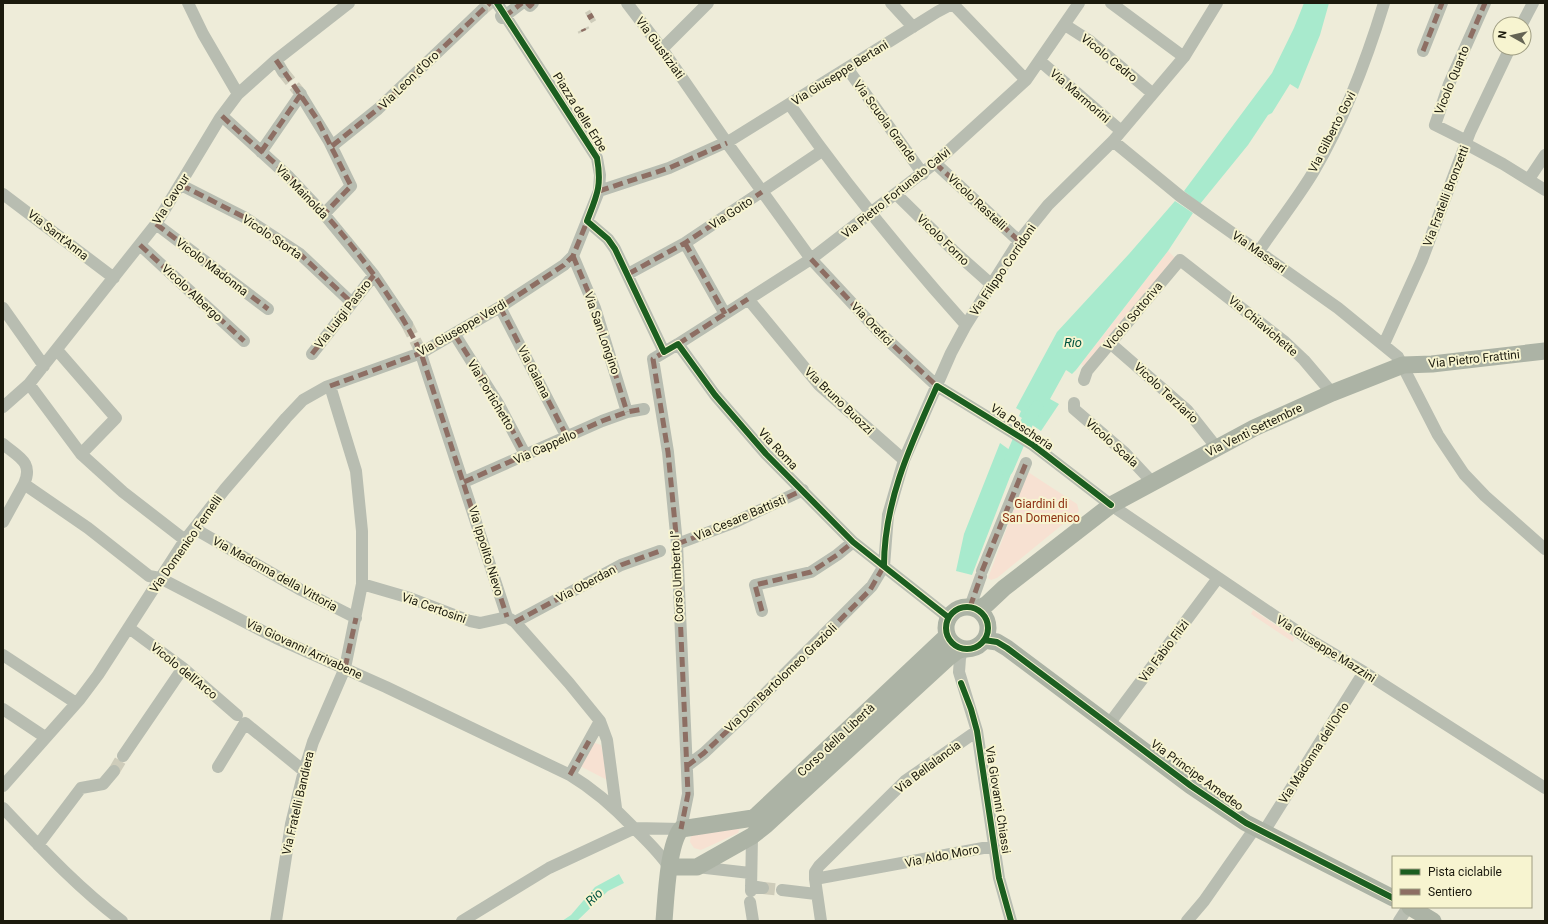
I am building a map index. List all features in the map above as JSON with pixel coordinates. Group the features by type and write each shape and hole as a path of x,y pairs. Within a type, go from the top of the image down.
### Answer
{"street":[{"path":"188,3 203,34 238,94"},
{"name":"Via Cavour","path":"3,407 29,384 58,350 156,224 222,116 238,94 276,60 349,3"},
{"path":"492,3 502,18 522,3"},
{"path":"497,3 505,16"},
{"path":"527,3 530,6 533,3"},
{"name":"Via Giustiziati","path":"627,3 662,49 762,192"},
{"path":"662,49 708,3"},
{"path":"891,3 913,27"},
{"name":"Via Pietro Fortunato Calvi","path":"653,359 664,352 680,346 725,314 811,259 923,174 1026,80 1079,3"},
{"path":"1111,3 1184,57"},
{"name":"Via Filippo Corridoni","path":"884,566 888,515 904,460 966,325 1019,241 1048,205 1112,141 1184,57 1217,3"},
{"name":"Via Gilberto Govi","path":"1259,251 1313,172 1337,129 1358,80 1384,3"},
{"path":"1423,51 1442,3"},
{"name":"Vicolo Quarto","path":"1467,143 1435,125 1449,84 1485,3"},
{"path":"1526,16 1533,3"},
{"path":"954,4 1026,80"},
{"name":"Via Giuseppe Bertani","path":"599,191 684,162 727,143 913,27 954,4"},
{"name":"Via Leon d'Oro","path":"331,143 378,109 482,10"},
{"name":"Piazza delle Erbe","path":"505,16 597,158 600,175 599,191"},
{"name":"Vicolo Cedro","path":"1065,25 1090,41 1152,93"},
{"name":"Via Fratelli Bronzetti","path":"1384,344 1422,260 1467,143 1506,56"},
{"path":"276,60 283,72"},
{"name":"Via Marmorini","path":"1040,61 1120,130"},
{"name":"Via Scuola Grande","path":"847,68 923,174"},
{"path":"261,152 300,93 331,143 352,186 324,214"},
{"path":"790,105 870,215 917,271 966,325"},
{"name":"Via Mainolda","path":"222,116 289,177 324,214 374,275 406,324"},
{"name":"Via Massari","path":"1112,141 1199,211 1259,251 1384,344 1398,357 1438,435 1464,474 1485,496 1545,549"},
{"path":"1467,143 1545,190"},
{"name":"Via Goito","path":"633,272 685,243 822,151"},
{"path":"1529,179 1545,155"},
{"name":"Vicolo Rastelli","path":"936,163 1019,241"},
{"name":"Vicolo Storta","path":"181,185 244,217 300,254 352,303"},
{"path":"569,260 599,191"},
{"name":"Via Orefici","path":"762,192 811,259 878,331 937,386"},
{"name":"Via Sant'Anna","path":"3,194 32,214 114,278"},
{"name":"Vicolo Forno","path":"896,194 956,253 992,285"},
{"path":"587,221 611,244 633,272 664,352"},
{"name":"Vicolo Madonna","path":"156,224 268,309"},
{"path":"685,243 725,314"},
{"name":"Vicolo Albergo","path":"140,245 244,340"},
{"name":"Via Giuseppe Verdi","path":"330,386 420,351 455,335 500,307 569,260"},
{"name":"Via San Longino","path":"569,260 595,308 627,412"},
{"name":"Vicolo Sottoriva","path":"1084,380 1087,370 1180,260 1187,265"},
{"name":"Via Chiavichette","path":"1187,265 1285,342 1304,360 1332,393"},
{"name":"Via Luigi Pastro","path":"312,354 374,275"},
{"name":"Via Bruno Buozzi","path":"748,299 819,385 904,460"},
{"name":"Via Galana","path":"500,307 567,437"},
{"path":"3,308 44,366"},
{"name":"Via Portichetto","path":"455,335 499,405 526,456"},
{"name":"Vicolo Terziario","path":"1110,343 1187,410 1217,448"},
{"name":"Via Roma","path":"680,346 715,395 766,454 853,542 948,617"},
{"path":"58,350 116,418 81,454"},
{"name":"Via Ippolito Nievo","path":"420,351 511,619 569,682 600,721 607,740 616,808"},
{"name":"Via Pietro Frattini","path":"1402,365 1432,364 1545,351"},
{"name":"Corso Umberto I°","path":"653,359 668,452 677,544 688,794 681,828"},
{"name":"Via Venti Settembre","path":"974,608 987,604 1000,591 1111,505 1254,428 1332,393 1402,365"},
{"path":"29,384 81,454 123,492 185,540"},
{"name":"Via Domenico Fernelli","path":"3,786 76,703 110,659 185,540 195,529 224,489 303,400 330,386"},
{"name":"Via Fratelli Bandiera","path":"276,921 291,824 304,771 313,742 345,668 362,584 362,531 356,471 330,386"},
{"name":"Via Pescheria","path":"937,386 1033,445 1111,505"},
{"name":"Vicolo Scala","path":"1074,403 1074,409 1125,453 1153,482"},
{"name":"Via Cappello","path":"464,482 627,412 644,409"},
{"path":"3,444 27,464 29,473 3,522"},
{"path":"974,608 982,573 1026,462"},
{"name":"Via Giovanni Arrivabene","path":"24,484 88,528 149,576 160,578 276,638 345,668 570,775 592,788 616,808 659,852 669,871"},
{"name":"Via Cesare Battisti","path":"677,544 733,523 803,490"},
{"name":"Via Giuseppe Mazzini","path":"1111,505 1310,640 1364,672 1545,788"},
{"name":"Via Madonna della Vittoria","path":"195,529 263,570 356,618"},
{"path":"762,611 755,585 811,572 838,555 853,542"},
{"name":"Via Oberdan","path":"511,619 621,565 660,551"},
{"name":"Via Don Bartolomeo Grazioli","path":"687,766 704,753 742,717 872,586 884,566"},
{"name":"Via Fabio Filzi","path":"1109,724 1218,578"},
{"name":"Via Certosini","path":"362,584 410,598 470,621 480,623 511,619"},
{"path":"924,669 953,653 963,649 977,647 984,640 988,630 988,621 982,612 974,608 958,608 948,617 945,625 947,636 952,644 963,649"},
{"name":"Vicolo dell'Arco","path":"129,628 183,668 241,719 304,771"},
{"path":"924,669 947,636"},
{"name":"Via Principe Amedeo","path":"984,640 1002,645 1191,786 1259,831 1392,898"},
{"name":"Via Giovanni Chiassi","path":"963,649 959,662 961,683 977,730 999,878 1011,921"},
{"path":"3,655 76,703"},
{"path":"123,756 183,668"},
{"name":"Corso della Libertà","path":"697,867 753,825 924,669"},
{"name":"Via Madonna dell'Orto","path":"1187,921 1259,831 1364,672"},
{"path":"3,709 45,737"},
{"path":"218,768 241,719"},
{"path":"570,775 600,721"},
{"name":"Via Bellalancia","path":"815,879 815,872 818,866 905,781 977,730"},
{"path":"38,845 81,788 103,784 114,771"},
{"path":"3,808 72,880 97,903 122,921"},
{"path":"462,921 548,868 635,828 753,825 750,874 754,892 753,921"},
{"path":"664,921 669,871 677,834 681,828"},
{"name":"Via Aldo Moro","path":"815,879 994,846"},
{"path":"669,871 697,867 750,874"},
{"path":"815,879 821,921"},
{"path":"782,890 816,894"},
{"path":"1399,921 1408,908"},
{"path":"1411,908 1433,921"}],"green space":[{"path":"1168,251 1175,258 1087,368 1081,364"},
{"name":"Giardini di San Domenico","path":"1028,472 1077,504 1079,511 997,578 991,580 988,578"},
{"path":"1253,610 1294,637 1293,642 1251,614"},
{"path":"592,742 601,745 609,781 580,766"},
{"path":"740,828 738,833 701,850 694,848 690,842 691,835"}],"water":[{"path":"1304,3 1329,3 1320,35 1298,89 1290,84 1272,113 1268,115 1248,145 1200,204 1184,191 1272,73 1294,28"},
{"name":"Rio","path":"1175,201 1193,213 1168,251 1076,370 1072,374 1066,370 1050,399 1059,404 1041,431 1019,416 1021,411 1016,408 1057,332 1129,254"},
{"path":"1000,443 1018,456 972,575 956,571 964,534"},
{"path":"619,874 624,883 608,891 577,921 562,921 571,915 595,887"}],"waterway":[{"name":"Rio","path":"1007,469 1027,422 1037,407"}],"tunnel":[{"path":"482,10 490,3"},
{"path":"588,18 593,15"},
{"path":"283,72 299,92"},
{"path":"407,324 419,348"},
{"path":"114,771 123,756"},
{"path":"763,888 782,890"}],"marked path":[{"path":"332,146 378,109 490,3"},
{"path":"504,17 522,3"},
{"path":"527,3 530,6 533,3"},
{"path":"1423,51 1442,3"},
{"path":"1470,38 1485,3"},
{"path":"588,18 593,15"},
{"path":"276,60 317,119 351,186 324,214"},
{"path":"261,152 301,94"},
{"path":"222,116 290,177 327,216 363,260 409,329 421,353 507,617"},
{"path":"599,191 669,168 727,143"},
{"path":"935,163 1019,241"},
{"path":"181,185 244,217 300,254 352,303"},
{"path":"628,274 685,243 762,192"},
{"path":"330,386 421,353 500,307 564,265 573,256 588,219"},
{"path":"156,224 268,309"},
{"path":"685,243 725,314"},
{"path":"140,245 244,341"},
{"path":"573,256 595,308 627,412"},
{"path":"811,259 878,331 939,388"},
{"path":"312,354 374,275"},
{"path":"678,344 748,299"},
{"path":"500,307 567,437"},
{"path":"455,335 499,405 526,456"},
{"path":"666,351 653,359 668,452 677,544 688,794 681,829"},
{"path":"464,482 602,421 627,412 644,409"},
{"path":"982,571 1026,463"},
{"path":"677,544 733,523 803,490"},
{"path":"762,611 755,585 811,572 837,555 853,542"},
{"path":"515,622 621,565 660,551"},
{"path":"687,766 704,753 742,717 870,590 884,566 883,565"},
{"path":"970,607 981,576"},
{"path":"345,668 356,618"},
{"path":"570,775 589,741"}],"cycle path":[{"path":"497,3 597,158 599,176 598,190 587,221 608,239 615,249 664,352 678,344 715,395 766,454 853,542 948,617"},
{"path":"884,566 885,542 894,496 909,451 937,386 1033,445 1111,505"},
{"path":"963,607 971,607 979,610 985,616 988,628 985,640 979,646 971,649 963,649 955,646 949,640 946,632 946,624 949,616 955,610 963,607"},
{"path":"984,640 997,642 1007,648 1191,786 1246,823 1392,897"},
{"path":"961,683 971,709 977,731 999,878 1011,921"}]}
